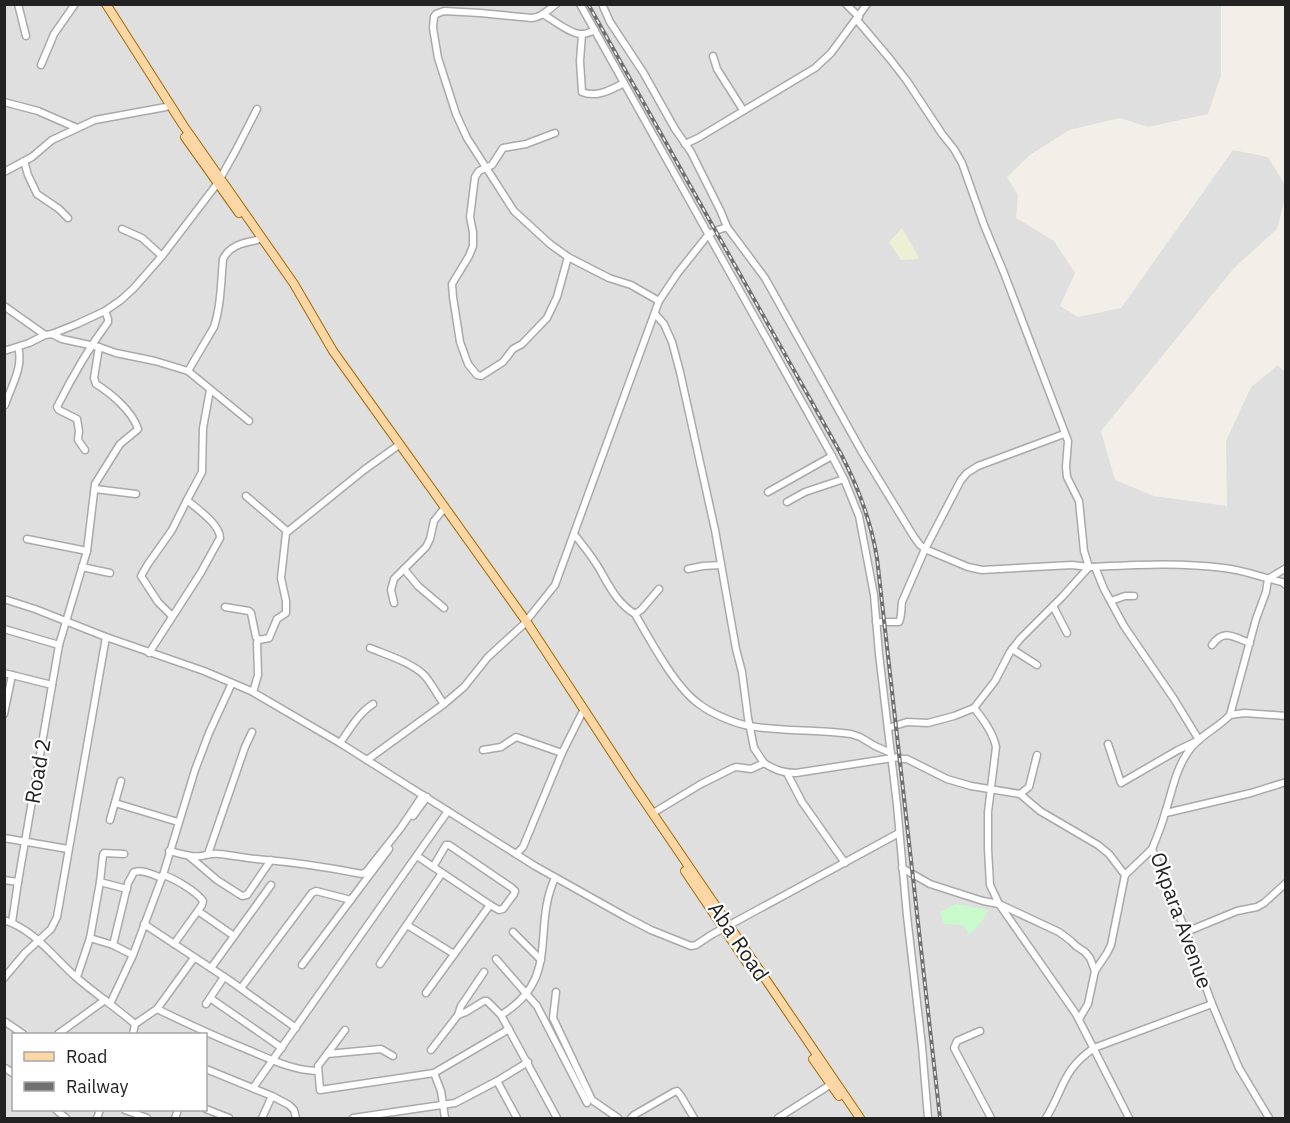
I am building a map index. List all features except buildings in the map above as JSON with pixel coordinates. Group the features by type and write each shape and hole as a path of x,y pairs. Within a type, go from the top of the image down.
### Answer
{"main road":[{"path":"100,4 114,20 257,240 290,286 358,394 525,623"},
{"path":"106,4 166,107 294,284 323,338 525,623 618,765"},
{"name":"Aba Road","path":"618,765 653,813 726,927"},
{"name":"Aba Road","path":"618,765 726,927 860,1119"},
{"name":"Aba Road","path":"833,1083 854,1119"}],"street":[{"path":"18,4 26,36"},
{"path":"41,65 54,34 75,4"},
{"path":"556,4 543,14 532,18 444,11 434,17 433,28 438,58 449,97 467,138 514,211 568,257 609,278 631,285 659,301"},
{"path":"580,4 832,456 859,516 874,595 928,1119"},
{"path":"846,4 907,81 962,163 1068,441 1067,477 1079,501 1084,551 1124,626 1174,699 1198,740 1121,783 1108,744"},
{"path":"685,144 815,68 831,53 867,4"},
{"path":"604,6 610,22 691,152 727,227 765,278 862,452 920,545 968,567 982,570 1072,565 1223,567 1286,585"},
{"path":"543,14 568,29 582,34 595,30"},
{"path":"582,34 580,61 582,92 584,94 604,93 624,83"},
{"path":"712,56 717,69 743,110"},
{"path":"4,102 38,111 77,128"},
{"path":"4,172 33,157 52,140 95,120 166,107"},
{"path":"4,351 29,344 105,311 134,288 162,256 219,181 257,109"},
{"path":"555,133 526,144 503,148 492,165 485,166 477,173 470,217 473,246 452,284 460,342 468,364 477,375 481,376 503,362 513,349 522,344 547,318 557,297 568,257"},
{"path":"691,152 698,138"},
{"path":"24,161 37,194 68,218"},
{"path":"367,760 464,687 489,657 525,623 555,585 659,301 676,274 708,235 727,227"},
{"path":"122,229 142,238 162,256"},
{"path":"188,371 216,321 225,255 232,248 257,240"},
{"path":"4,306 48,334 62,339 188,371 249,421"},
{"path":"85,450 78,440 77,419 57,407 76,369 108,322 105,311"},
{"path":"655,314 664,324 672,342 680,372 715,530 754,748 764,763 775,770 787,773 892,755"},
{"path":"4,405 19,364 18,347"},
{"path":"99,347 94,378 96,384 125,409 138,429 120,444 98,477 94,489 136,494"},
{"path":"172,616 158,602 141,576 172,530 202,472 203,428 210,390"},
{"path":"876,622 899,622 902,602 925,549 953,494 967,473 978,466 1064,434"},
{"path":"253,692 258,675 256,644 259,640 269,638 277,619 286,613 281,578 287,531 396,447"},
{"path":"768,492 832,456"},
{"path":"787,502 806,492 844,479"},
{"name":"Road 2","path":"12,922 59,645 87,551 94,489"},
{"path":"246,496 287,531"},
{"path":"149,652 200,574 220,538 216,527 187,500"},
{"path":"394,603 391,590 394,579 428,545 434,521 442,511"},
{"path":"574,534 617,599 634,614 672,674 699,704 729,720 750,726 851,734 947,779 971,786 1020,794 1040,811 1098,845 1115,861 1125,875"},
{"path":"27,539 87,551"},
{"path":"688,569 720,565"},
{"path":"82,567 110,573"},
{"path":"888,728 908,722 928,723 974,708 995,681 1012,649 1092,567"},
{"path":"1286,568 1268,579 1230,715 1244,713 1286,716"},
{"path":"404,569 418,586 444,608"},
{"path":"634,614 641,610 658,589"},
{"path":"1111,601 1125,596 1134,596"},
{"path":"4,599 204,671 253,692 340,743 566,884 651,930 691,946 899,833"},
{"path":"1053,606 1067,633"},
{"path":"225,607 249,611 256,637 259,640"},
{"path":"4,629 59,645"},
{"path":"1212,645 1224,635 1250,643"},
{"path":"4,978 55,923 105,637"},
{"path":"370,648 395,658 421,673 444,704"},
{"path":"1012,649 1037,665"},
{"path":"4,673 52,684"},
{"path":"4,714 12,675"},
{"path":"61,1033 107,1002 133,955 162,877 178,822 209,733 232,683"},
{"path":"340,743 367,708 373,704"},
{"path":"974,708 990,730 996,747 988,813 990,885 999,904 1079,1019 1129,1119"},
{"path":"516,854 523,847 562,753 586,715"},
{"name":"Okpara Avenue","path":"1230,715 1198,740 1188,752 1173,783 1166,813 1152,849 1239,1068 1269,1119"},
{"path":"208,854 252,732"},
{"path":"483,750 501,747 516,737 562,753"},
{"path":"1020,794 1029,788 1037,755"},
{"path":"653,813 733,768 751,770 764,763"},
{"path":"787,773 802,802 845,863"},
{"path":"110,820 122,781"},
{"path":"1166,813 1251,793 1286,782"},
{"path":"169,851 189,856 208,854 271,860 362,874 366,872 425,796"},
{"path":"302,965 425,796"},
{"path":"115,803 178,822"},
{"path":"253,1088 448,811"},
{"path":"4,837 68,849"},
{"path":"417,856 433,867 442,873 499,910 503,909 514,894 514,889 449,845 446,845 433,867"},
{"path":"1079,1019 1088,1004 1095,971 1111,945 1125,875 1152,849"},
{"path":"77,977 90,938 103,854 124,854"},
{"path":"189,856 238,895 247,895 258,903"},
{"path":"247,895 271,860"},
{"path":"903,868 930,884 982,902 999,904 1044,924 1068,938 1085,952 1095,971"},
{"path":"113,945 127,889 134,872 137,871 169,877 200,897 203,903 174,944"},
{"path":"380,964 442,873"},
{"path":"501,1015 526,995 538,971 548,897 556,878"},
{"path":"4,879 18,882"},
{"path":"100,882 127,889"},
{"path":"1185,932 1237,911 1257,907 1286,883"},
{"path":"211,968 271,885"},
{"path":"240,988 312,893 316,891 351,900"},
{"path":"426,993 490,904"},
{"path":"198,911 234,936"},
{"path":"4,920 32,934 77,977 135,1024"},
{"path":"144,924 296,1028"},
{"path":"407,925 454,954"},
{"path":"513,932 541,960"},
{"path":"90,938 113,945 133,955"},
{"path":"133,1033 135,1024 157,1009 194,958"},
{"path":"496,959 537,1006 587,1102"},
{"path":"431,1050 458,1015 461,1006 484,972"},
{"path":"224,977 208,1001 282,1048"},
{"path":"556,992 554,1018 592,1100 618,1119"},
{"path":"458,1015 484,1001 492,1004 501,1015 528,1062 557,1119"},
{"path":"1049,1117 1070,1070 1094,1048 1212,1004"},
{"path":"157,1009 301,1071 317,1071"},
{"path":"4,1021 20,1033"},
{"path":"345,1030 318,1066 320,1090 434,1073 509,1029"},
{"path":"980,1031 957,1041 954,1048 991,1119"},
{"path":"327,1054 381,1049 393,1056"},
{"path":"352,1119 454,1103 528,1062"},
{"path":"207,1069 272,1096 291,1107 296,1119"},
{"path":"434,1073 441,1091 445,1119"},
{"path":"497,1081 514,1117"},
{"path":"778,1119 833,1083"},
{"path":"631,1119 634,1115 677,1091 694,1119"},
{"path":"262,1119 272,1096"},
{"path":"207,1109 229,1119"},
{"path":"413,1109 414,1119"},
{"path":"136,1114 147,1119"}],"shaded area":[{"path":"5,5 1221,5 1221,75 1208,114 1148,127 1120,118 1069,130 1030,155 1007,177 1018,195 1016,218 1054,241 1075,273 1060,306 1078,317 1121,308 1233,150 1268,157 1285,185 1285,198 1277,229 1234,268 1101,431 1115,480 1154,496 1227,506 1226,441 1251,387 1278,365 1285,372 1285,1118 5,1118"}],"green space":[{"path":"902,228 918,259 901,260 889,242"},
{"path":"956,904 988,910 980,924 969,934 963,925 944,924 940,912"}],"railway":[{"path":"588,4 841,454 867,518 877,558 940,1118"}]}
